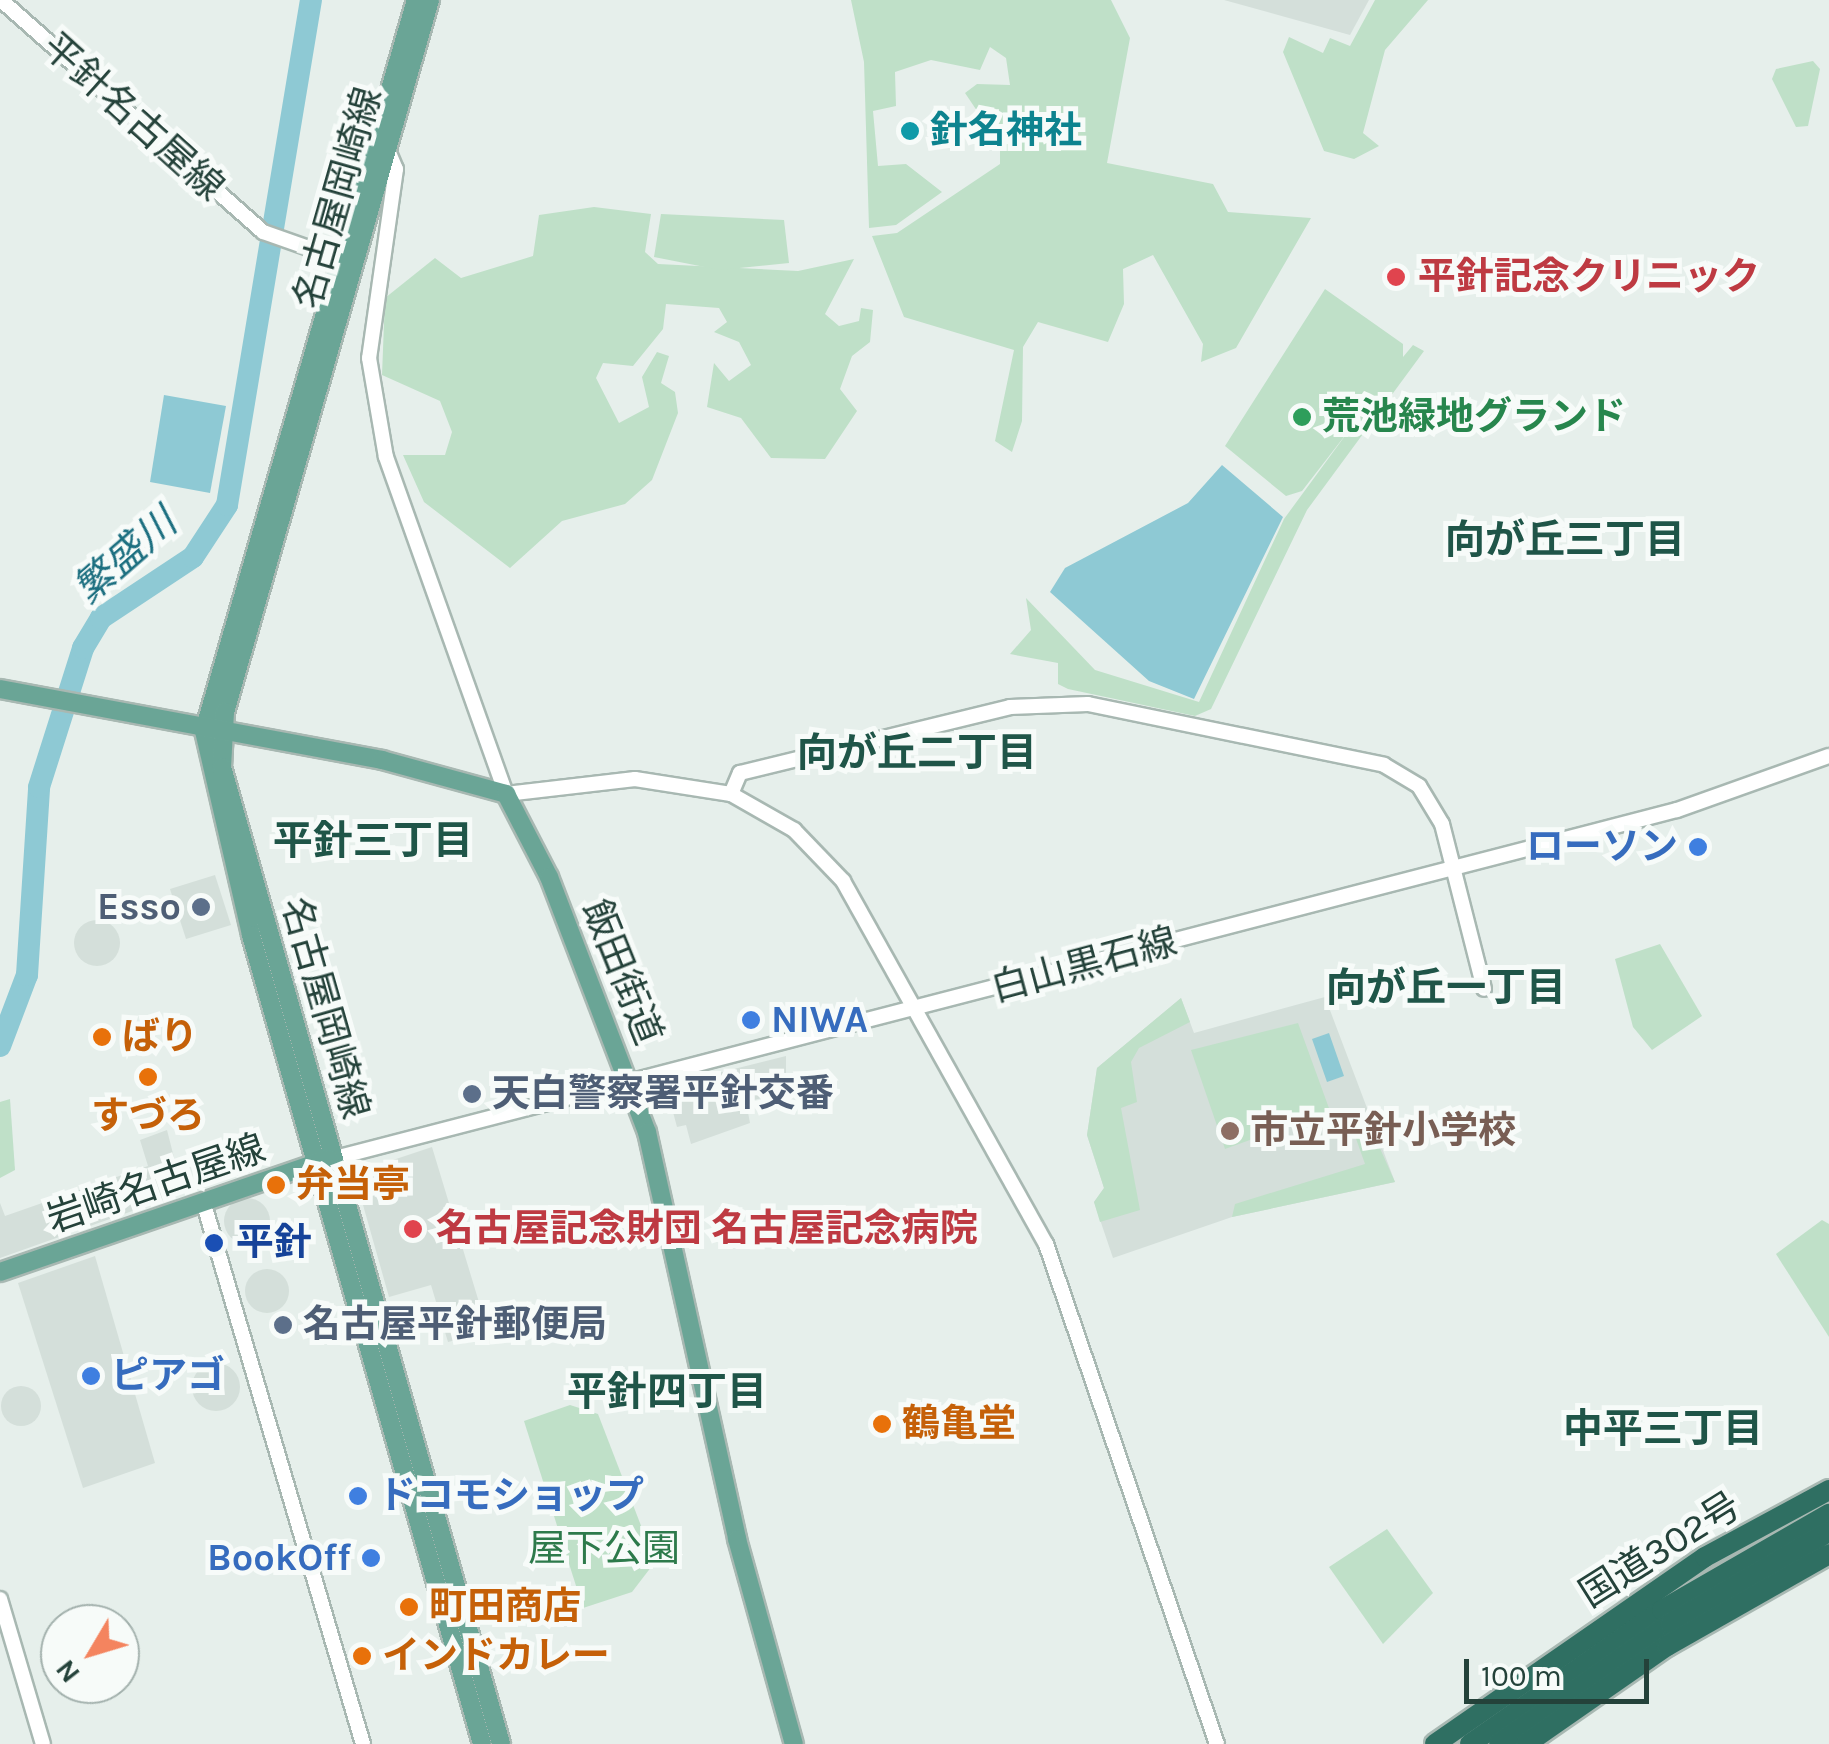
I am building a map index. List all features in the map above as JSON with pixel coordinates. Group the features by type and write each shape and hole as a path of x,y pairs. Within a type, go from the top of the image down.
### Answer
{"highway":[{"name":"国道302号","path":"1435,1744 1705,1557 1829,1490"},
{"path":"1470,1744 1662,1610 1829,1514"},
{"path":"1498,1744 1670,1624 1829,1532"},
{"path":"1526,1744 1667,1646 1829,1554"}],"main road":[{"name":"名古屋岡崎線","path":"416,0 347,261 212,732 482,1744"},
{"name":"名古屋岡崎線","path":"347,261 430,0"},
{"path":"0,690 506,794"},
{"name":"飯田街道","path":"506,794 631,1081 794,1744"},
{"name":"名古屋岡崎線","path":"327,1160 501,1744"},
{"name":"岩崎名古屋線","path":"0,1272 327,1160"}],"street":[{"name":"平針名古屋線","path":"2,0 265,233 347,261"},
{"path":"386,148 396,170 369,358 386,457 506,794 635,779 731,794 794,830 843,882 919,1008 1060,1278 1216,1744"},
{"path":"731,794 740,774 792,758 1010,707 1088,704 1401,772 1433,804 1484,989"},
{"name":"白山黒石線","path":"327,1160 1677,810 1829,756"},
{"path":"203,1202 362,1744"},
{"path":"0,1599 43,1744"}],"shaded area":[{"path":"1224,0 1369,0 1350,35"},
{"name":"Esso","path":"215,875 231,925 186,939 170,889"},
{"path":"97,920 113,927 120,943 113,959 97,966 81,959 74,943 81,927"},
{"name":"市立平針小学校","path":"1325,997 1395,1182 1232,1217 1113,1258 1094,1202 1104,1188 1087,1135 1097,1068 1181,998 1194,1033"},
{"path":"786,1056 786,1092 746,1102 750,1123 691,1144 686,1125 677,1127 666,1086"},
{"path":"167,1130 183,1193 0,1258 0,1203 5,1216 148,1166 140,1140"},
{"name":"名古屋記念財団 名古屋記念病院","path":"432,1147 488,1332 448,1342 431,1285 389,1297 354,1173"},
{"path":"246,1149 253,1171 207,1178 202,1162"},
{"path":"247,1198 263,1205 270,1221 263,1237 247,1244 231,1237 224,1221 231,1205"},
{"path":"95,1256 155,1463 83,1488 18,1283"},
{"path":"267,1269 283,1275 289,1291 283,1307 267,1313 251,1307 245,1291 251,1275"},
{"path":"216,1363 233,1370 240,1387 233,1404 216,1411 199,1404 192,1387 199,1370"},
{"path":"21,1386 35,1392 41,1406 35,1420 21,1426 7,1420 1,1406 7,1392"}],"green space":[{"path":"851,0 1111,0 1130,38 1107,163 1213,184 1228,212 1311,218 1236,348 1201,362 1203,344 1153,255 1123,269 1124,304 1108,342 1038,322 1023,347 1022,421 1012,452 995,441 1014,350 904,317 872,236 897,233 1000,164 1000,145 965,93 977,84 1010,85 1006,58 990,47 980,70 931,60 895,72 896,106 873,111 878,166 906,164 942,192 896,225 869,228 864,62"},
{"path":"1375,0 1428,0 1385,50 1363,133 1379,146 1354,159 1324,151 1283,52 1289,37 1323,53 1330,38 1350,46"},
{"path":"1813,61 1820,69 1808,126 1796,127 1772,79 1776,69"},
{"path":"594,207 651,214 645,252 658,264 798,271 854,259 825,314 839,326 859,321 861,308 873,310 870,342 852,356 840,389 857,411 825,459 771,458 741,418 707,407 714,363 729,381 751,365 739,342 714,332 727,322 719,308 666,304 663,329 633,366 603,363 596,378 619,423 649,407 642,377 657,352 669,356 661,383 675,392 678,413 652,480 625,504 562,521 510,568 424,502 403,455 445,455 452,432 440,401 382,375 385,298 435,258 461,278 533,256 539,215"},
{"path":"661,214 784,220 789,263 720,270 654,257"},
{"path":"1325,289 1403,344 1403,357 1413,345 1424,351 1307,510 1211,709 1195,716 1068,689 1058,684 1058,663 1010,654 1031,630 1026,598 1095,670 1199,702 1284,519 1350,429 1302,491 1286,496 1225,446"},
{"path":"1660,944 1702,1016 1652,1050 1633,1027 1615,959"},
{"path":"1181,998 1190,1022 1139,1048 1131,1062 1137,1102 1121,1108 1140,1210 1100,1222 1094,1202 1104,1188 1087,1135 1097,1068"},
{"path":"1298,1023 1330,1111 1225,1149 1191,1050"},
{"path":"10,1099 15,1170 0,1178 0,1102"},
{"path":"1370,1126 1395,1182 1232,1217 1235,1204 1365,1164 1354,1133"},
{"path":"1822,1220 1829,1224 1829,1337 1776,1254"},
{"name":"屋下公園","path":"570,1405 598,1414 655,1562 632,1592 583,1608 524,1421"},
{"path":"1387,1529 1433,1593 1383,1644 1329,1567"}],"water":[{"path":"164,395 226,406 210,493 150,482"},
{"path":"1222,465 1283,517 1194,699 1149,681 1050,592 1065,568 1188,503"},
{"path":"1329,1033 1344,1076 1327,1082 1312,1039"}],"waterway":[{"name":"繁盛川","path":"0,1046 27,975 39,787 83,648 101,618 193,557 227,505 311,0"}],"place":[{"name":"針名神社","path":"910,131"},
{"name":"平針記念クリニック","path":"1396,277"},
{"name":"荒池緑地グランド","path":"1302,417"},
{"name":"ローソン","path":"1698,847"},
{"name":"Esso","path":"201,907"},
{"name":"NIWA","path":"751,1020"},
{"name":"ばり","path":"102,1037"},
{"name":"すづろ","path":"148,1077"},
{"name":"天白警察署平針交番","path":"472,1094"},
{"name":"市立平針小学校","path":"1230,1131"},
{"name":"弁当亭","path":"276,1185"},
{"name":"名古屋記念財団 名古屋記念病院","path":"413,1229"},
{"name":"平針","path":"214,1243"},
{"name":"名古屋平針郵便局","path":"283,1325"},
{"name":"ピアゴ","path":"91,1376"},
{"name":"鶴亀堂","path":"882,1424"},
{"name":"ドコモショップ","path":"358,1496"},
{"name":"BookOff","path":"371,1558"},
{"name":"町田商店","path":"409,1607"},
{"name":"インドカレー","path":"362,1656"}],"district":[{"name":"向が丘三丁目","path":"1565,540"},
{"name":"向が丘二丁目","path":"917,753"},
{"name":"平針三丁目","path":"373,841"},
{"name":"向が丘一丁目","path":"1446,988"},
{"name":"平針四丁目","path":"667,1392"},
{"name":"中平三丁目","path":"1663,1429"}]}
